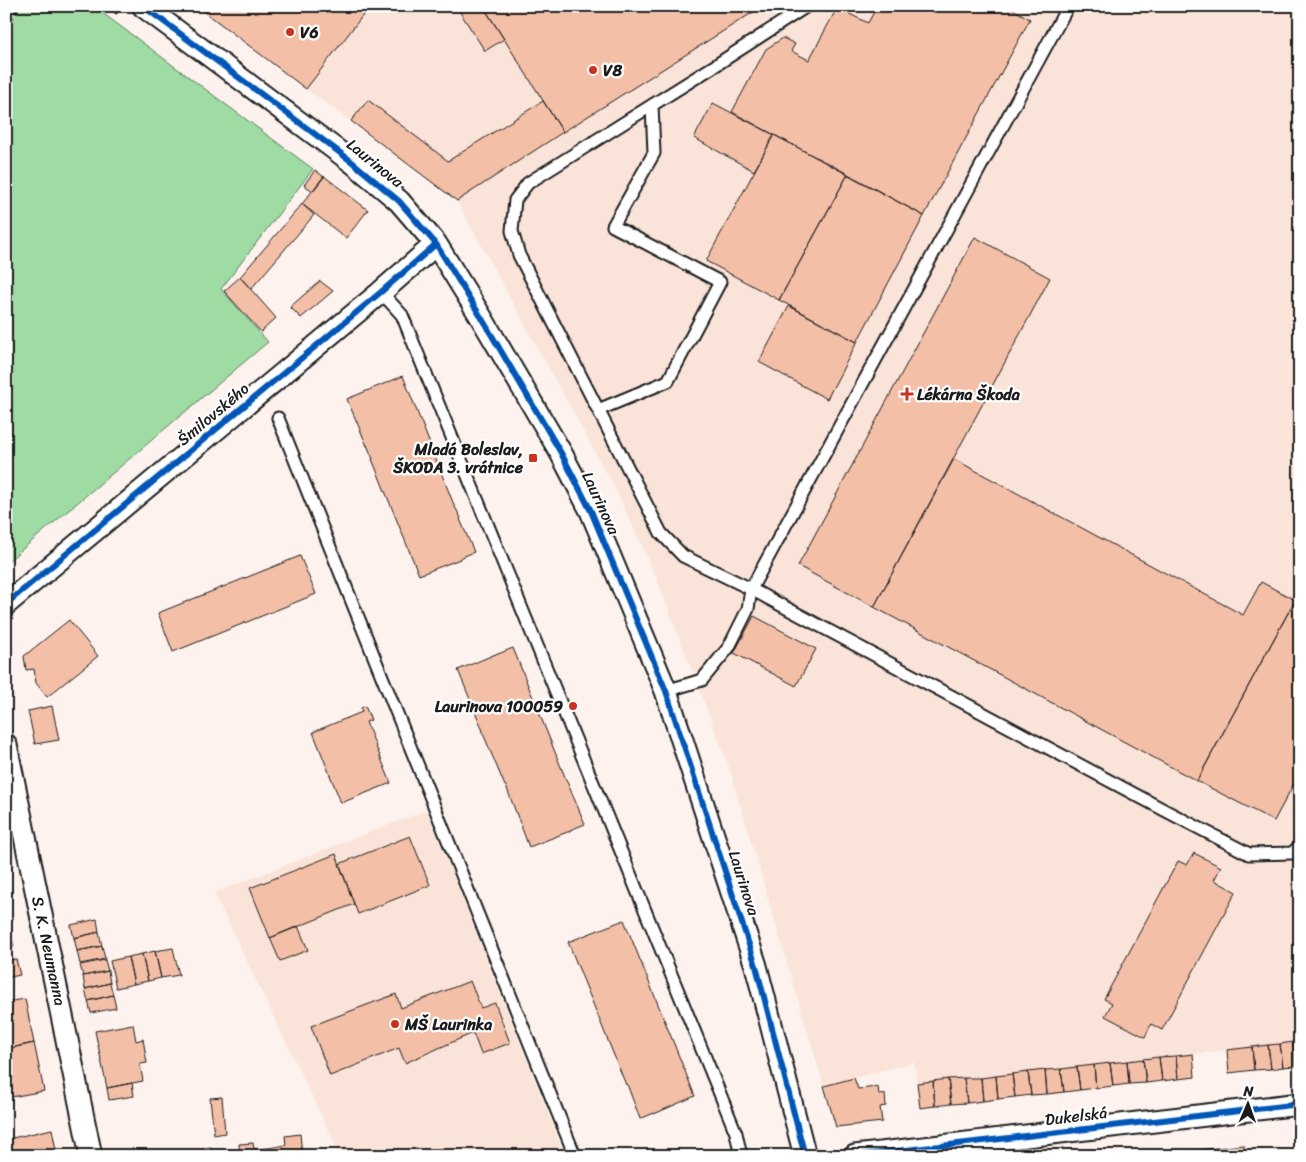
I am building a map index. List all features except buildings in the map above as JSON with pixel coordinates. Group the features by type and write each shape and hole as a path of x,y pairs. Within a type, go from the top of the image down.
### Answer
{"street":[{"name":"Laurinova","path":"143,6 351,161 398,201 436,244 561,453 592,512 666,691 682,737 756,966 805,1156"},
{"name":"Šmilovského","path":"6,604 436,244"},
{"name":"S. K. Neumanna","path":"6,746 91,1156"},
{"name":"Dukelská","path":"855,1156 1300,1104"}],"lane":[{"path":"807,6 528,182 515,200 512,231 519,255 661,533 683,556 751,589 1157,807 1249,854 1292,852 1300,846"},
{"path":"666,691 702,680 729,647 748,609 751,589 1068,6"},
{"path":"598,410 668,381 720,282 613,226 654,153 652,105"},
{"path":"381,292 402,315 736,1133 741,1156"},
{"path":"278,418 574,1156"}],"path":[{"path":"6,26 21,6"},
{"path":"108,6 124,18"}],"shaded area":[{"path":"197,6 1300,6 1300,1042 981,1078 917,1083 914,1062 824,1086 728,764 657,579 618,494 457,201"},
{"name":"MŠ Laurinka","path":"427,810 565,1156 341,1156 214,893"}],"green space":[{"path":"6,6 93,6 313,169 221,289 268,342 6,563"}],"cycle path":[{"path":"143,6 351,161 399,201 436,244 561,453 591,511 666,691 756,966 805,1156"},
{"path":"6,604 436,244"},
{"path":"855,1156 1300,1104"}],"place":[{"name":"V6","path":"290,32"},
{"name":"V8","path":"593,70"},
{"name":"Lékárna Škoda","path":"907,394"},
{"name":"Mladá Boleslav, ŠKODA 3. vrátnice","path":"533,458"},
{"name":"Laurinova 100059","path":"573,706"},
{"name":"MŠ Laurinka","path":"395,1024"}]}
